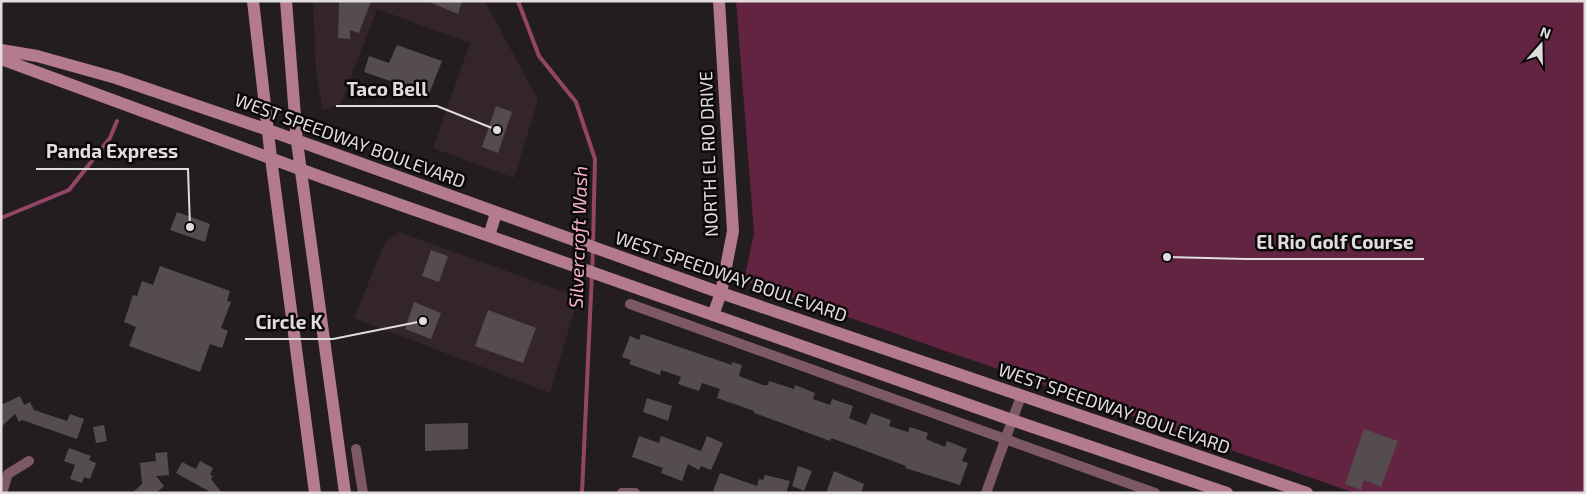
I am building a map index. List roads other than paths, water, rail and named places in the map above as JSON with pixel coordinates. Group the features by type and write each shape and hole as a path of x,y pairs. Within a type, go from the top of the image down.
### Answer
{"main road":[{"path":"253,1 271,158 315,493"},
{"path":"286,1 297,142 345,493"},
{"name":"NORTH EL RIO DRIVE","path":"713,315 721,293 733,231 719,1"},
{"name":"WEST SPEEDWAY BOULEVARD","path":"1,50 37,56 106,74 268,130 721,293 1307,493"},
{"path":"1,59 612,280 1227,493"},
{"path":"489,236 496,213"}],"street":[{"path":"630,304 1155,493"},
{"name":"NORTH EL RIO DRIVE","path":"708,332 713,315"},
{"path":"986,493 1021,396"},
{"path":"356,449 363,493"},
{"path":"2,493 8,474 29,461"},
{"path":"622,493 635,493"}],"waterway":[{"name":"Silvercroft Wash","path":"518,1 539,56 576,102 595,159 593,243"},
{"path":"1,218 69,190 110,138 117,121"},
{"name":"Silvercroft Wash","path":"582,493 593,250"}],"place":[{"name":"Taco Bell","path":"497,130"},
{"name":"Panda Express","path":"190,227"},
{"name":"El Rio Golf Course","path":"1167,257"},
{"name":"Circle K","path":"423,321"}]}
